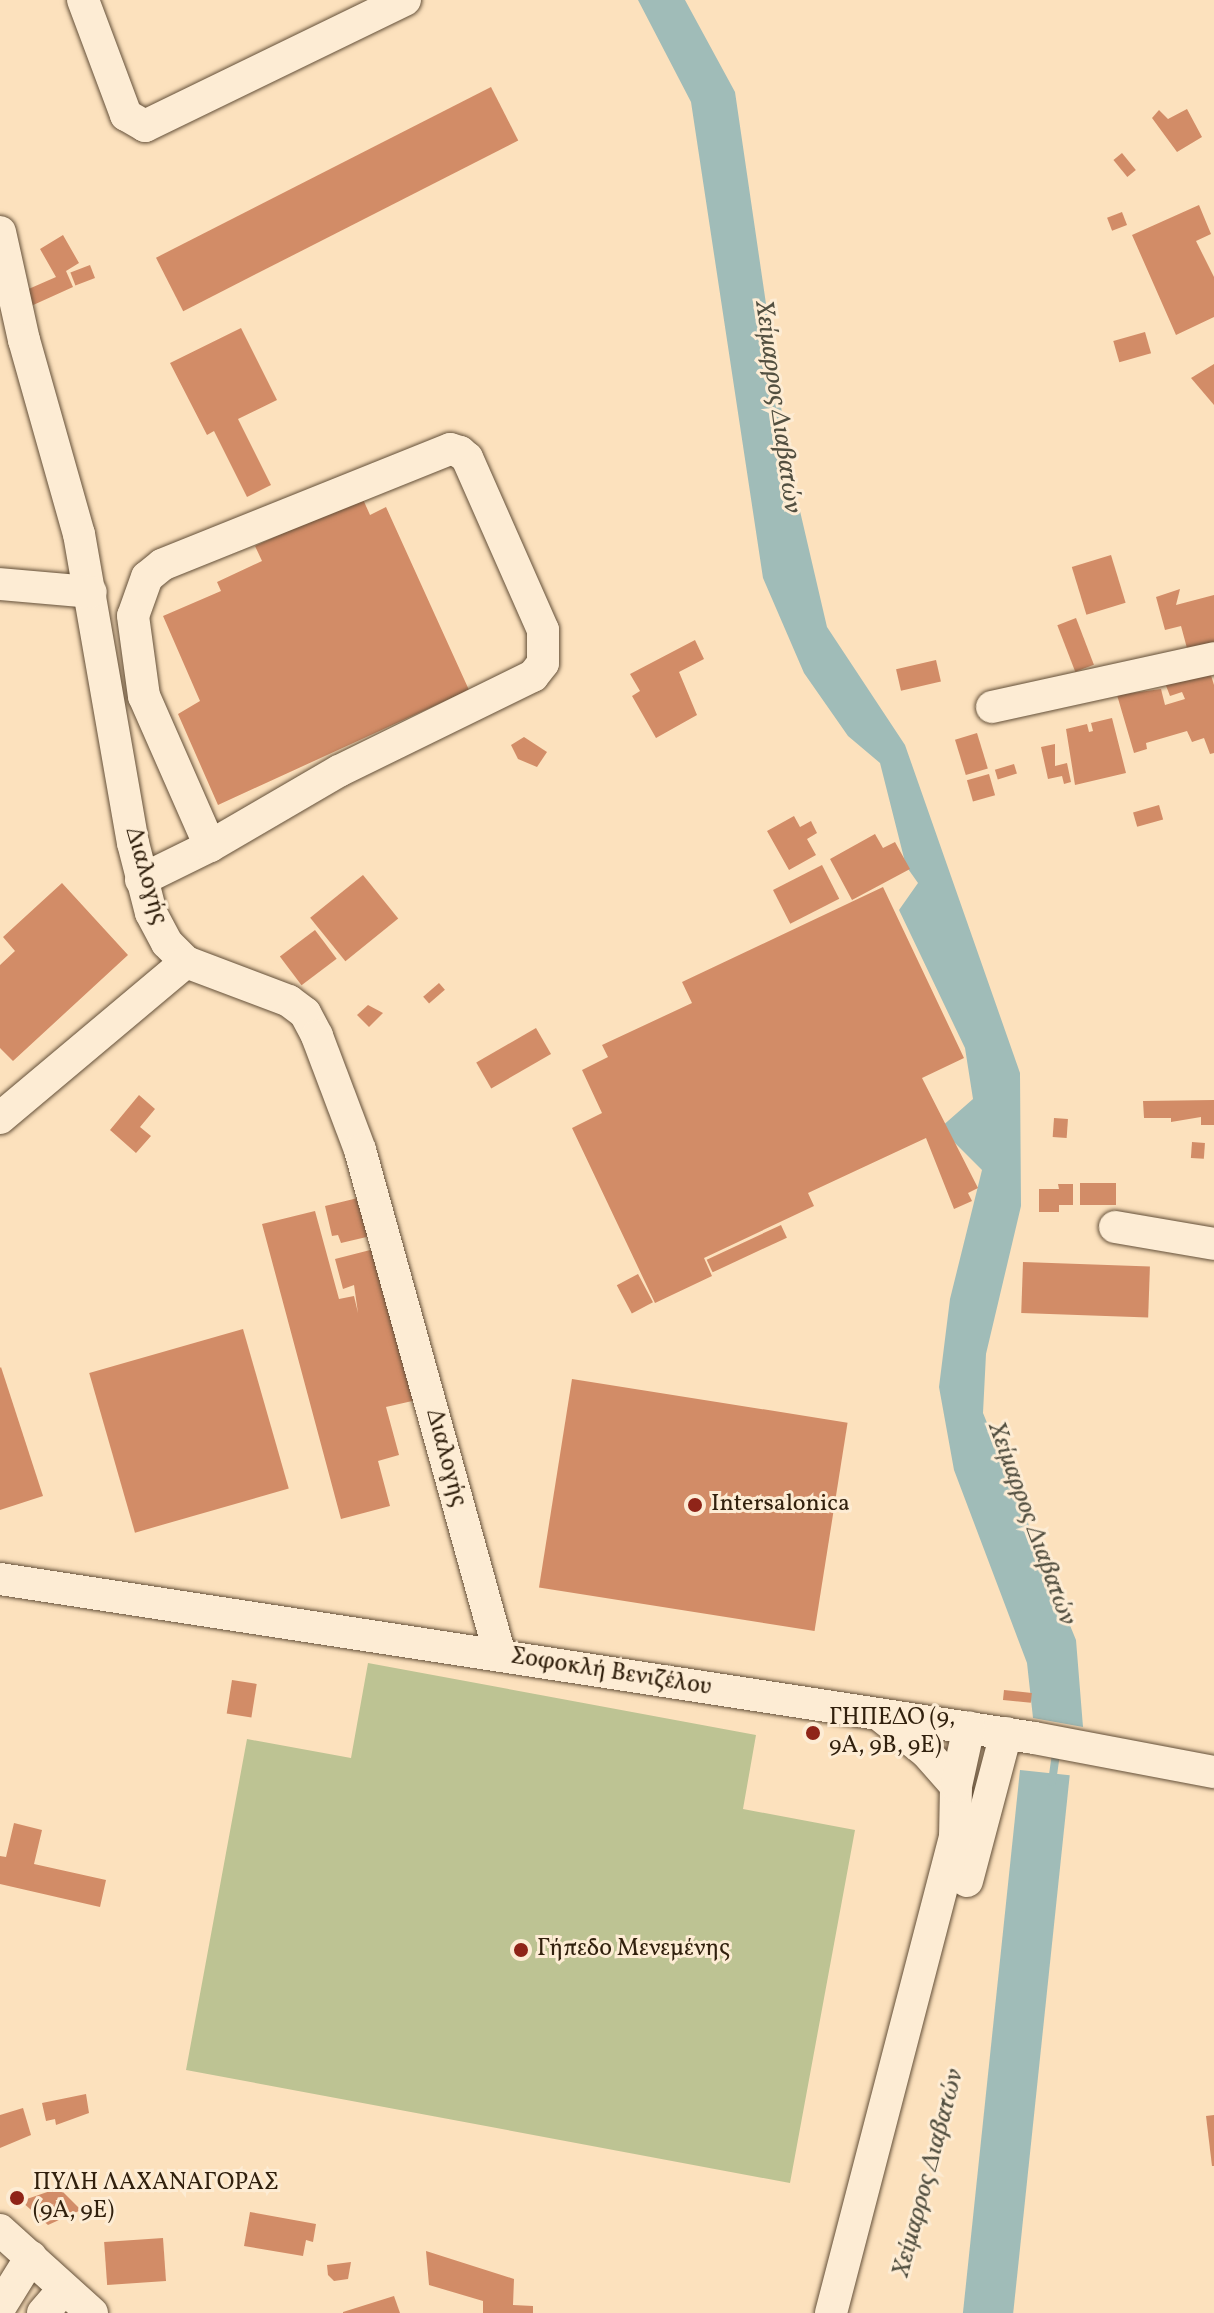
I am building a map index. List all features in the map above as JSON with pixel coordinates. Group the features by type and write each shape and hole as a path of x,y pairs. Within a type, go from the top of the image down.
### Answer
{"street":[{"path":"83,0 126,115 145,126 405,0"},
{"name":"Διαλογής","path":"0,232 12,346 91,592 141,880 155,924 186,962 289,1001 305,1013 317,1036 360,1150 500,1655"},
{"path":"141,880 210,846 339,771 533,676 543,663 543,630 460,452 450,449 162,565 147,577 133,616 144,696 210,846"},
{"path":"0,584 91,592"},
{"path":"992,707 1214,658"},
{"path":"0,1118 186,962"},
{"path":"1115,1227 1214,1244"},
{"name":"Σοφοκλή Βενιζέλου","path":"0,1579 1020,1735 1092,1748 1210,1776"},
{"path":"879,1714 926,1752 956,1786"},
{"path":"831,2313 955,1838 956,1786 969,1727"},
{"path":"852,2313 1020,1735"},
{"path":"0,2230 92,2313"},
{"path":"0,2307 31,2257"},
{"path":"43,2313 64,2289"}],"green space":[{"name":"Γήπεδο Μενεμένης","path":"368,1663 756,1735 743,1809 855,1830 790,2183 186,2070 247,1739 351,1758"}],"water":[{"path":"638,0 685,0 735,92 790,468 827,627 905,745 1020,1073 1021,1206 986,1354 983,1413 1076,1640 1083,1727 1033,1718 1027,1663 954,1470 939,1387 950,1299 982,1170 940,1128 973,1099 965,1048 899,910 918,883 906,866 880,763 848,736 804,673 763,578 691,102"},
{"path":"1020,1770 1070,1775 1013,2313 963,2313"}],"building":[{"path":"491,87 518,140 183,311 156,258"},
{"path":"1187,109 1202,137 1177,152 1152,118 1159,110 1168,119"},
{"path":"1122,153 1136,170 1127,177 1113,160"},
{"path":"1199,205 1211,234 1196,241 1214,277 1214,317 1176,335 1132,235"},
{"path":"1122,212 1127,225 1112,231 1107,218"},
{"path":"63,235 79,263 66,271 73,287 31,306 24,291 56,277 40,249"},
{"path":"90,265 95,278 75,286 70,273"},
{"path":"241,328 277,400 238,419 271,485 247,497 214,431 207,435 170,363"},
{"path":"1145,332 1151,353 1119,362 1113,341"},
{"path":"1214,364 1214,405 1191,378"},
{"path":"362,497 370,515 386,507 469,690 218,805 178,714 200,701 163,616 221,591 217,582 262,561 255,546"},
{"path":"1111,555 1126,603 1086,615 1072,567"},
{"path":"1180,589 1176,605 1214,595 1214,645 1188,652 1181,626 1165,630 1156,597"},
{"path":"1076,618 1094,665 1075,672 1057,625"},
{"path":"695,640 704,659 679,672 697,715 656,738 632,696 640,691 630,674"},
{"path":"936,660 941,681 901,691 896,669"},
{"path":"1209,669 1214,685 1214,753 1210,754 1204,738 1192,742 1187,731 1146,743 1147,749 1134,753 1117,695 1161,689 1165,705 1185,699 1182,692 1170,696 1165,683"},
{"path":"1112,718 1126,773 1075,785 1066,729 1087,724 1089,732 1093,731 1091,723"},
{"path":"977,733 988,768 966,775 955,740"},
{"path":"524,737 547,752 537,767 518,759 511,745"},
{"path":"1055,744 1055,766 1067,763 1071,782 1064,784 1062,776 1048,779 1041,747"},
{"path":"1014,764 1017,774 998,779 995,770"},
{"path":"989,774 995,795 973,801 967,780"},
{"path":"1159,805 1163,819 1137,827 1133,812"},
{"path":"794,816 800,827 811,821 817,833 807,839 816,855 789,870 767,831"},
{"path":"875,834 883,848 895,842 910,869 852,900 830,859"},
{"path":"822,865 839,899 790,924 773,890"},
{"path":"363,875 398,919 345,961 310,918"},
{"path":"62,883 128,955 13,1061 0,1048 0,965 15,951 3,937"},
{"path":"883,887 964,1058 922,1078 978,1188 968,1193 972,1201 954,1209 926,1138 808,1193 814,1206 704,1258 712,1276 655,1303 572,1128 602,1113 582,1070 608,1057 602,1045 692,1003 682,982"},
{"path":"315,930 337,959 302,985 280,956"},
{"path":"439,983 445,990 429,1004 423,997"},
{"path":"368,1005 383,1013 369,1027 357,1015"},
{"path":"536,1028 551,1054 491,1088 476,1062"},
{"path":"139,1095 155,1109 140,1127 151,1136 136,1153 110,1130"},
{"path":"1214,1100 1214,1125 1201,1125 1201,1117 1171,1122 1171,1118 1144,1118 1143,1101"},
{"path":"1054,1118 1068,1119 1067,1138 1053,1137"},
{"path":"1192,1142 1205,1143 1204,1159 1191,1158"},
{"path":"1080,1183 1116,1183 1116,1205 1080,1205"},
{"path":"1058,1184 1073,1184 1073,1205 1059,1205 1059,1212 1039,1212 1039,1189 1059,1189"},
{"path":"366,1196 375,1235 341,1243 338,1235 332,1236 325,1206"},
{"path":"315,1211 339,1299 354,1296 358,1313 354,1285 343,1289 335,1259 382,1247 421,1399 386,1407 399,1455 378,1461 390,1506 341,1519 262,1224"},
{"path":"781,1225 787,1238 713,1272 707,1260"},
{"path":"1023,1262 1150,1266 1148,1317 1021,1313"},
{"path":"638,1274 653,1302 632,1314 617,1285"},
{"path":"243,1329 289,1489 135,1533 89,1373"},
{"path":"0,1368 43,1496 0,1510"},
{"name":"Intersalonica","path":"572,1379 848,1423 815,1631 539,1587"},
{"path":"232,1680 257,1684 251,1717 227,1714"},
{"path":"1004,1690 1032,1693 1031,1703 1003,1700"},
{"path":"14,1823 42,1830 34,1864 106,1880 100,1907 0,1884 0,1856 6,1857"},
{"path":"86,2094 89,2113 56,2125 55,2119 46,2121 42,2103"},
{"path":"23,2108 31,2135 0,2148 0,2115"},
{"path":"1214,2115 1214,2166 1212,2166 1206,2116"},
{"path":"59,2188 81,2210 48,2225 21,2201"},
{"path":"250,2212 316,2224 313,2242 306,2240 303,2256 244,2246"},
{"path":"163,2238 166,2281 107,2285 104,2242"},
{"path":"426,2251 514,2279 513,2305 533,2306 533,2313 483,2313 483,2301 429,2285"},
{"path":"351,2262 348,2279 334,2281 328,2275 327,2265"},
{"path":"394,2296 400,2313 343,2313 343,2312"}],"waterway":[{"name":"Χείμαρρος Διαβατών","path":"1052,1782 1057,1748"}],"place":[{"name":"Intersalonica","path":"695,1505"},
{"name":"ΓΗΠΕΔΟ (9, 9Α, 9Β, 9Ε)","path":"813,1733"},
{"name":"Γήπεδο Μενεμένης","path":"521,1950"},
{"name":"ΠΥΛΗ ΛΑΧΑΝΑΓΟΡΑΣ (9Α, 9Ε)","path":"17,2198"}]}
